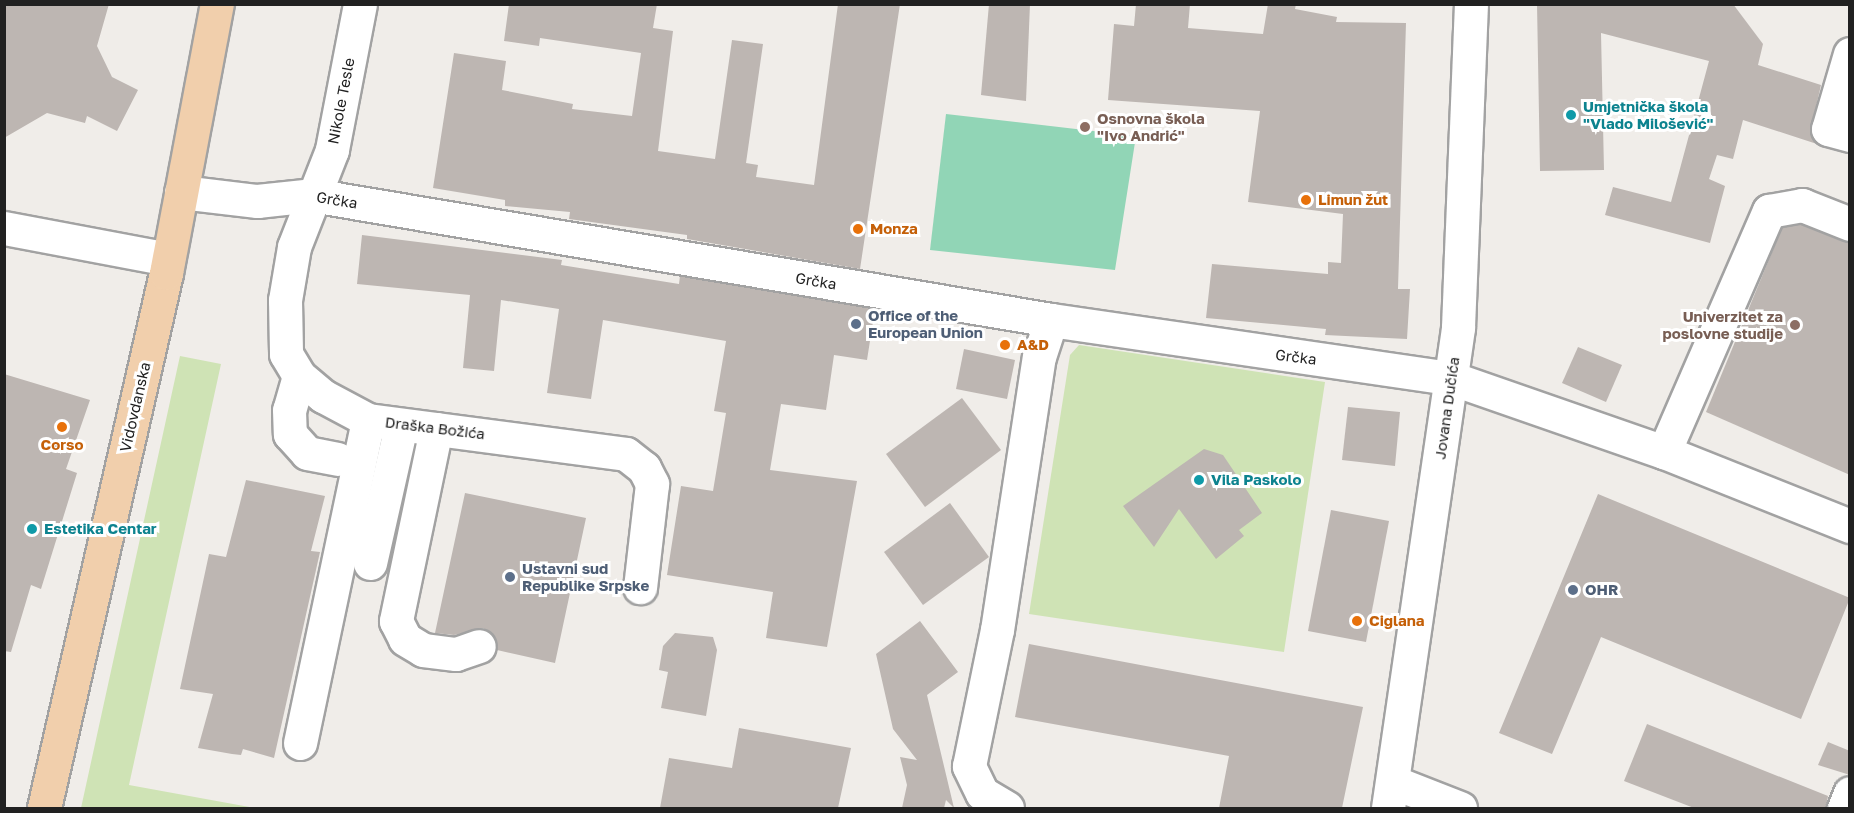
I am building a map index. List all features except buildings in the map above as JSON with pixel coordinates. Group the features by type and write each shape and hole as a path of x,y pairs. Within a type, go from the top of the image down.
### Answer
{"main road":[{"name":"Vidovdanska","path":"44,808 168,259 217,4"}],"street":[{"name":"Nikole Tesle","path":"312,195 332,150 360,4"},
{"name":"Jovana Dučića","path":"1390,795 1458,327 1471,4"},
{"path":"1850,54 1828,129 1850,135"},
{"name":"Grčka","path":"181,192 257,201 312,195 1051,320 1451,378 1664,452 1850,526"},
{"name":"Draška Božića","path":"312,195 294,247 283,327 286,354 299,376 340,407 368,420 589,445 626,454 644,468 652,484 652,505 640,586"},
{"path":"1664,452 1769,211 1802,205 1850,224"},
{"path":"4,228 168,259"},
{"path":"1007,808 982,793 969,766 997,630 1039,357 1051,320"},
{"path":"299,376 289,410 290,434 307,453 337,459"},
{"path":"300,743 368,420"},
{"path":"370,563 401,425"},
{"path":"436,429 396,621 405,639 423,650 456,654 479,646"},
{"path":"1844,808 1850,793"},
{"path":"1390,795 1460,808"}],"green space":[{"path":"946,114 1136,136 1115,270 930,250"},
{"path":"1079,345 1325,382 1284,652 1029,614 1070,355"},
{"path":"180,356 221,364 129,785 255,808 81,808"}],"place":[{"name":"Umjetnička škola \"Vlado Milošević\"","path":"1571,115"},
{"name":"Osnovna škola \"Ivo Andrić\"","path":"1085,127"},
{"name":"Limun žut","path":"1306,200"},
{"name":"Monza","path":"858,229"},
{"name":"Office of the European Union","path":"856,324"},
{"name":"Univerzitet za poslovne studije","path":"1795,325"},
{"name":"A&D","path":"1005,345"},
{"name":"Corso","path":"62,427"},
{"name":"Vila Paskolo","path":"1199,480"},
{"name":"Estetika Centar","path":"32,529"},
{"name":"Ustavni sud Republike Srpske","path":"510,577"},
{"name":"OHR","path":"1573,590"},
{"name":"Ciglana","path":"1357,621"}]}
